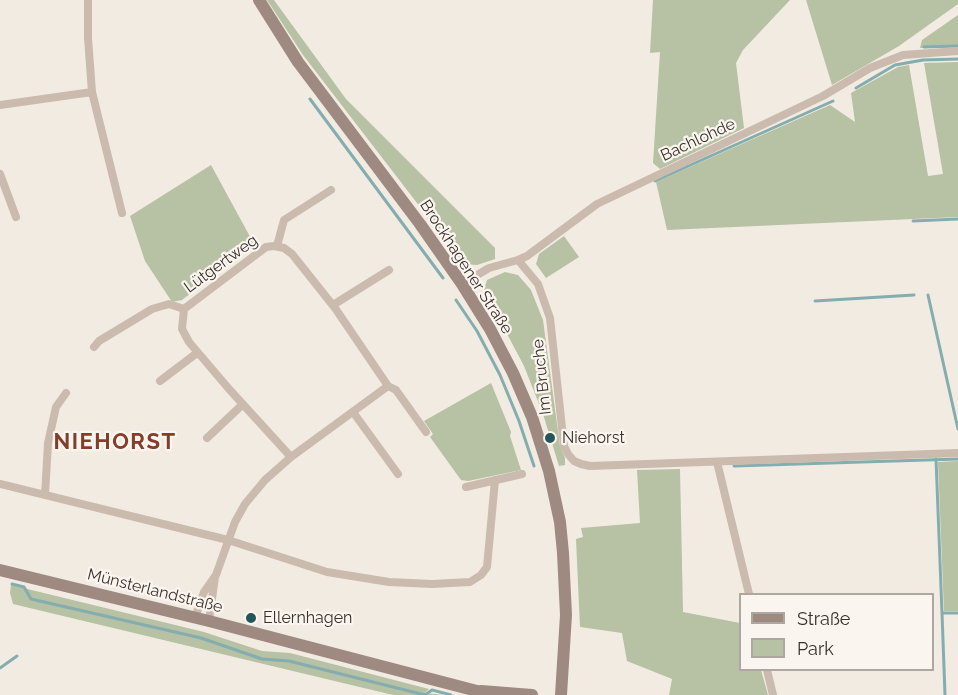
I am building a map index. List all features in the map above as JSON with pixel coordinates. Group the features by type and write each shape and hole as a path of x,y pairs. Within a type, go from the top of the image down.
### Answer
{"main road":[{"name":"Brockhagener Straße","path":"259,0 298,62 420,224 462,284 490,329 513,374 535,426 549,471 560,522 566,584 566,643 561,695"},
{"name":"Münsterlandstraße","path":"0,570 209,621 482,693 532,695"}],"street":[{"path":"88,0 92,92 122,213"},
{"name":"Bachlohde","path":"462,284 489,268 518,260 568,227 597,204 823,96 870,68 903,55 958,51"},
{"path":"0,105 92,92"},
{"path":"0,174 16,218"},
{"name":"Lütgertweg","path":"278,246 285,220 331,190"},
{"name":"Lütgertweg","path":"291,457 197,353 182,329 184,309 266,247 278,246 292,254 360,342 388,386 396,390 426,432"},
{"name":"Im Bruche","path":"518,260 538,284 550,318 564,446 574,461 590,466 958,453"},
{"path":"333,305 389,270"},
{"name":"Lütgertweg","path":"94,347 99,341 152,309 169,303 184,309"},
{"path":"160,381 197,353"},
{"path":"209,621 216,575 235,522 245,504 265,480 291,457 388,386"},
{"path":"45,495 48,442 57,407 66,393"},
{"path":"207,438 242,405"},
{"path":"353,412 398,474"},
{"path":"717,462 749,593"},
{"path":"466,486 522,474"},
{"path":"0,484 228,540 302,565 358,578 389,582 470,582 481,575 487,567 495,480"},
{"path":"195,618 204,592 216,575"},
{"path":"767,671 773,695"}],"green space":[{"path":"267,0 274,0 346,99 495,248 495,259 477,265 464,264 303,55"},
{"path":"653,0 790,0 743,50 736,63 744,128 660,169 653,163 660,52 650,53"},
{"path":"806,0 958,0 958,4 899,46 832,85"},
{"path":"958,15 958,47 920,48 922,40"},
{"path":"958,62 958,217 667,230 656,182 830,105 855,122 851,93 898,67 909,65 928,176 943,174 924,63"},
{"path":"211,165 254,244 182,300 172,302 145,261 130,216"},
{"path":"564,236 579,257 546,278 536,264 539,254"},
{"path":"505,272 518,275 531,290 543,320 560,446 565,465 559,466 543,414 524,366 484,290 487,280"},
{"path":"491,383 511,432 510,436 521,470 468,481 461,480 430,437 433,434 424,421"},
{"path":"958,461 958,611 944,611 938,462"},
{"path":"680,469 683,612 739,623 739,671 761,671 768,695 669,695 672,679 627,661 622,633 580,627 576,539 583,537 581,528 640,523 637,470"},
{"path":"11,585 204,632 262,651 290,653 429,689 425,693 444,695 393,695 13,604 10,593"}],"waterway":[{"path":"924,47 958,46"},
{"path":"856,88 895,65 923,60 958,59"},
{"path":"310,99 443,278"},
{"path":"655,181 833,101"},
{"path":"913,221 958,219"},
{"path":"815,301 914,295"},
{"path":"928,295 958,429"},
{"path":"456,300 477,331 500,375 534,466"},
{"path":"936,459 942,613 958,613"},
{"path":"734,466 958,459"},
{"path":"12,584 24,587 31,599 201,638 262,659 289,661 425,695 432,690 451,695"},
{"path":"942,613 945,695"},
{"path":"0,668 17,656"}],"place":[{"name":"Niehorst","path":"550,438"},
{"name":"Ellernhagen","path":"251,618"}],"district":[{"name":"NIEHORST","path":"115,442"}]}
